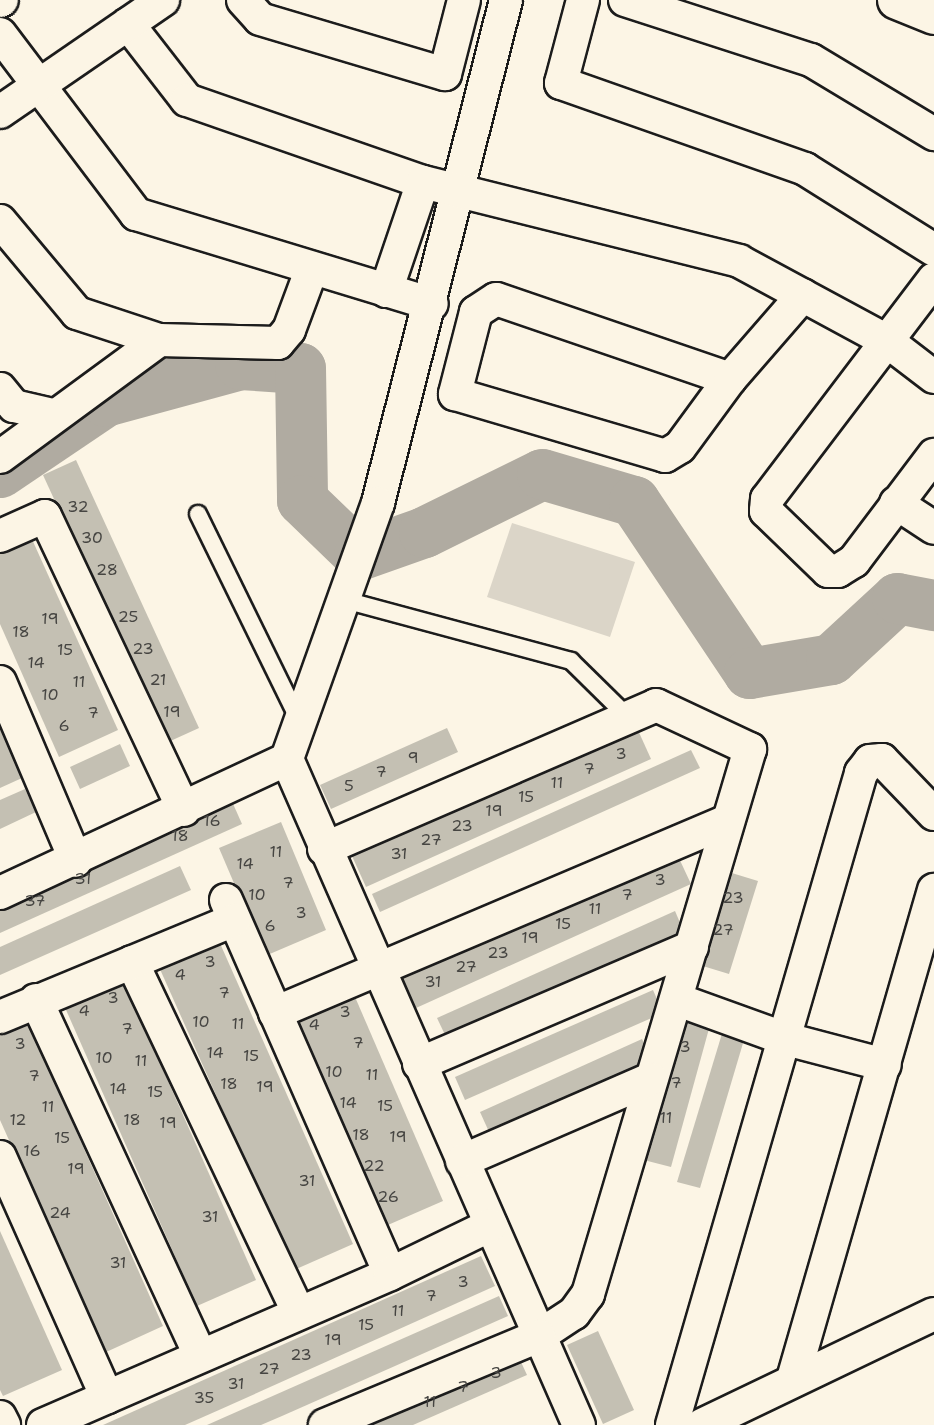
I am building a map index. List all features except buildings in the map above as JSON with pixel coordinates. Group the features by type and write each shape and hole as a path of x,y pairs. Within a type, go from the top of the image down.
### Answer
{"street":[{"path":"0,112 38,83 163,0"},
{"path":"243,0 260,19 445,74 483,95"},
{"path":"445,74 464,0"},
{"path":"0,893 76,861 286,759 378,503 432,304 458,188 506,0"},
{"path":"583,0 561,83 805,169 934,250"},
{"path":"625,0 811,60 934,134"},
{"path":"897,0 934,15"},
{"path":"128,24 187,100 423,182 458,188 739,261 887,341 934,377"},
{"path":"0,34 136,214 432,304"},
{"path":"386,291 423,182"},
{"path":"0,221 77,313 159,340 278,343 289,330 312,268"},
{"path":"934,279 767,499 766,512 828,571 838,571 854,561 934,455"},
{"path":"730,379 495,299 476,312 455,394 665,456 680,447 730,379 803,295"},
{"path":"0,457 32,437 53,415 159,340"},
{"path":"0,389 14,406 53,415"},
{"path":"896,503 934,528"},
{"path":"0,536 45,516 184,810"},
{"path":"0,682 76,861"},
{"path":"324,849 656,705 750,749 589,1294 574,1313 539,1336 325,1425"},
{"path":"286,759 376,969 579,1425"},
{"path":"672,1425 861,774 870,761 881,760 934,814"},
{"path":"275,1013 728,821"},
{"path":"793,1379 934,890"},
{"path":"0,1017 132,962 230,910 390,1274"},
{"path":"419,1064 692,947"},
{"path":"132,962 298,1311"},
{"path":"36,1000 201,1355"},
{"path":"678,1000 786,1039 885,1065"},
{"path":"462,1161 651,1079"},
{"path":"0,1157 107,1397"},
{"path":"43,1425 298,1311 390,1274 491,1225"},
{"path":"702,1425 793,1379 934,1314"},
{"path":"0,1417 4,1425"}],"lane":[{"path":"198,514 300,722"},
{"path":"347,594 571,661 628,717"}],"shaded area":[{"path":"512,523 635,562 610,637 487,597"}],"waterway":[{"path":"0,472 105,401 240,364 300,368 302,500 359,555 424,532 542,474 634,501 749,673 831,659 897,598 934,605"}]}
